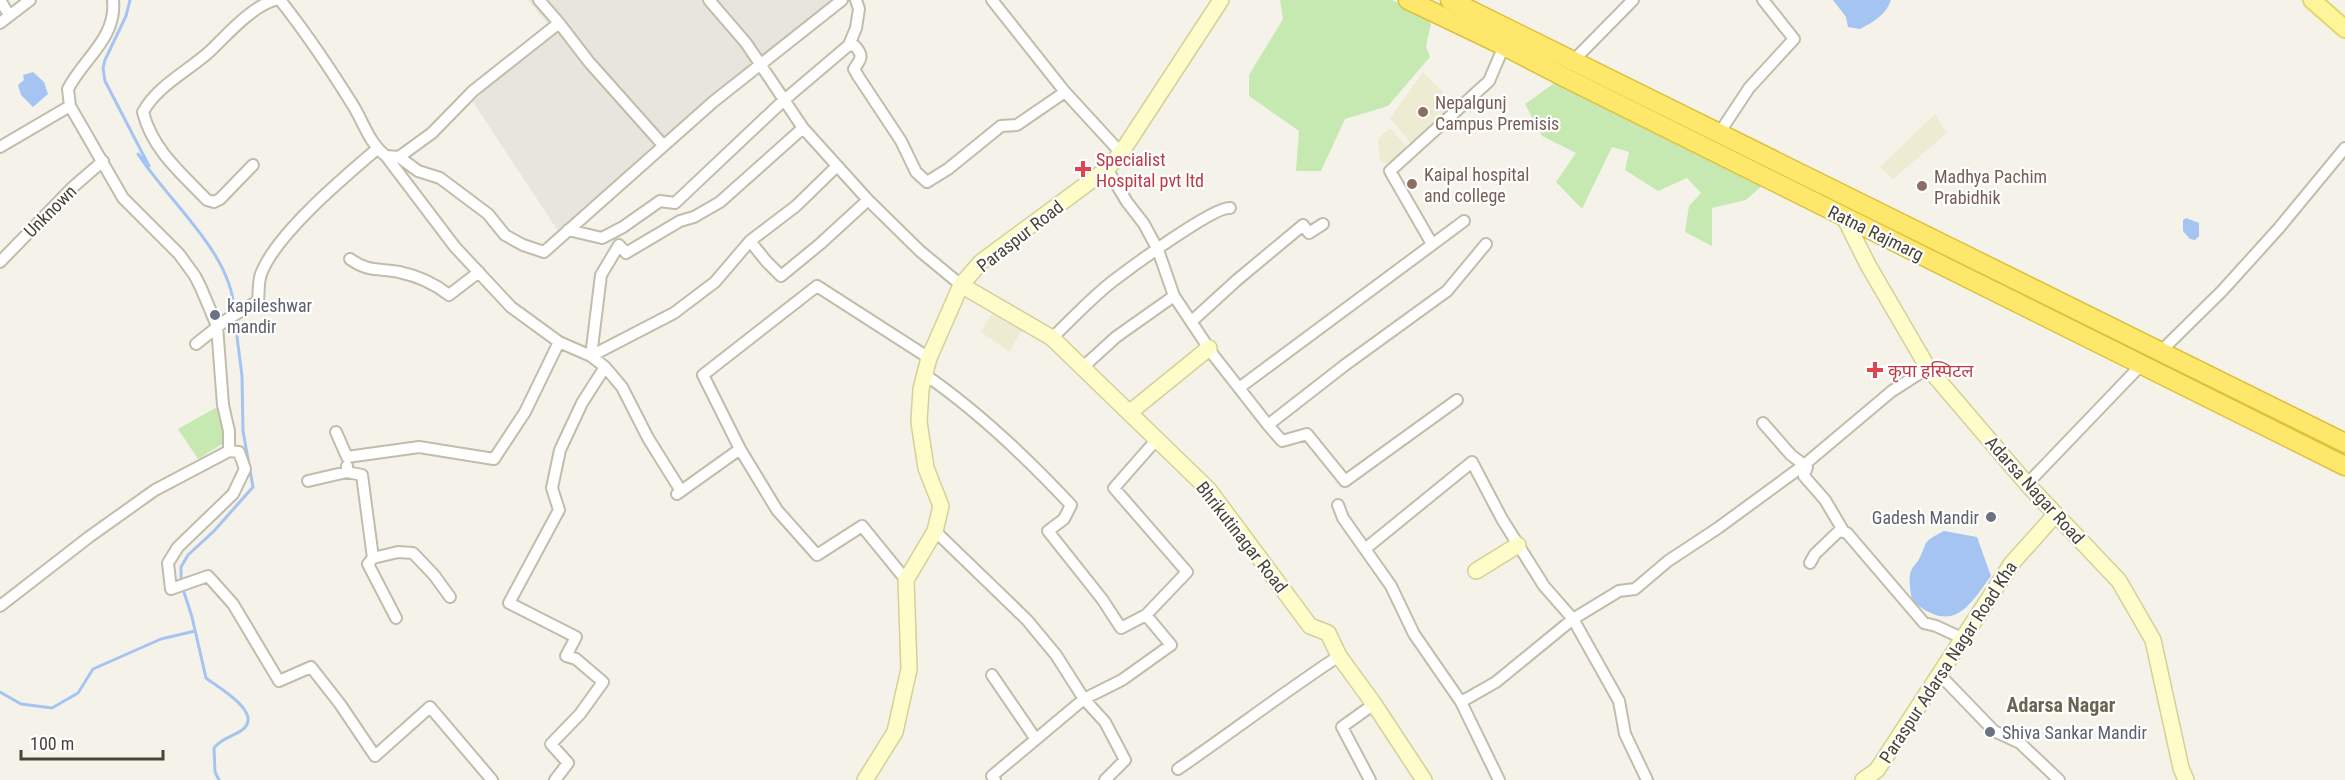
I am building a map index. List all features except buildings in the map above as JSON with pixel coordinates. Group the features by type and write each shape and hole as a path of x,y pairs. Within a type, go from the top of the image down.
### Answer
{"highway":[{"name":"Ratna Rajmarg","path":"1408,0 2345,466"},
{"name":"Ratna Rajmarg","path":"1450,0 2345,443"}],"main road":[{"path":"2312,0 2345,29"}],"street":[{"path":"0,0 9,15"},
{"path":"0,23 30,0"},
{"path":"113,0 115,13 113,22 92,58 68,89 70,106 123,198 178,254 195,276 217,326 223,405 229,431 229,452"},
{"path":"253,165 220,200 214,202 207,200 164,157 146,125 143,112 161,90 209,52 237,26 275,0"},
{"path":"280,0 323,59 377,149 387,156 455,247 511,308 559,342 591,356 605,367 622,387 679,493 740,449"},
{"path":"539,0 589,62 663,145"},
{"path":"710,0 746,44 803,128 868,200 920,251 962,285"},
{"path":"387,156 399,157 418,171 441,178 488,214 505,234 523,245 544,252 713,102 842,0"},
{"path":"568,230 602,238 623,227 660,201 675,203 783,100 849,45 856,28 859,9 856,0"},
{"path":"992,0 1065,92 1120,153"},
{"name":"Paraspur Road","path":"906,580 935,531 941,506 926,468 918,422 924,374 962,285 981,262 1107,169 1120,153 1221,0"},
{"path":"1562,76 1572,61 1633,0"},
{"path":"1720,132 1749,88 1794,39 1763,0"},
{"path":"399,157 432,133 473,91 559,23"},
{"path":"849,45 855,46 862,55 854,69 901,141 916,172 927,182 948,169 1001,126 1017,125 1065,92"},
{"path":"1432,244 1390,171 1489,81 1504,46"},
{"path":"0,147 70,106"},
{"path":"591,356 601,275 619,245 626,254 680,221 694,217 720,202 803,128"},
{"path":"2027,484 2140,364 2161,352 2229,284 2345,148"},
{"path":"196,344 217,326 258,301 260,275 275,247 338,183 377,149"},
{"name":"Unknown","path":"0,262 73,187 103,161"},
{"path":"591,356 674,314 715,282 750,241 796,206 837,166"},
{"path":"1107,169 1127,202 1144,224 1158,250 1174,296 1209,348 1282,441 1307,435 1345,481 1457,399"},
{"path":"750,241 781,276 868,200"},
{"path":"1052,338 1112,282 1206,217 1224,208 1230,208"},
{"name":"Adarsa Nagar Road","path":"1844,217 1868,265 1928,368 2027,484 2119,581 2153,640 2181,768 2186,780"},
{"path":"1239,387 1464,221"},
{"path":"1192,321 1303,225 1309,232 1323,224"},
{"path":"1268,425 1345,364 1447,291 1486,244"},
{"path":"350,260 363,268 399,272 425,279 450,295 479,272"},
{"name":"Bhrikutinagar Road","path":"962,285 1052,338 1209,490 1310,626 1329,633 1339,656 1424,780"},
{"path":"865,780 896,732 909,669 906,580 862,526 817,555 777,510 740,449 703,375 817,286 929,358"},
{"path":"1082,368 1116,337 1174,296"},
{"path":"347,457 419,447 494,459 525,412 559,342"},
{"path":"1130,413 1209,348"},
{"path":"555,780 568,763 551,744 580,714 603,682 576,659 566,656 576,637 509,603 560,510 552,488 560,450 582,403 605,367"},
{"path":"1461,702 1496,682 1573,620 1619,591 1635,589 1668,561 1718,528 1804,465 1892,391 1928,368"},
{"path":"924,374 969,407 1071,505 1064,519 1048,531 1102,599 1121,628 1146,615 1187,572 1114,488 1157,439"},
{"path":"1763,423 1791,455 1807,467 1804,476 1825,500 1844,532 1852,537 1924,623 1962,638"},
{"path":"336,432 347,457 347,472"},
{"path":"0,606 89,537 155,490 229,452 239,452 245,469 233,494 178,547 168,563 171,589 208,576 233,604 279,681 311,667 340,704 375,756 430,707 492,780"},
{"path":"1365,549 1472,462 1518,544 1544,586 1573,620 1619,701 1625,734 1647,780"},
{"path":"308,481 347,472 362,475 373,558"},
{"path":"1338,505 1343,518 1391,586 1414,634 1461,702 1499,780"},
{"name":"Paraspur Adarsa Nagar Road Kha","path":"1863,780 1877,770 2012,563 2055,515"},
{"path":"935,531 1027,620 1056,655 1084,699 1105,722 1125,760 1105,780"},
{"path":"1810,563 1815,554 1839,531 1844,532"},
{"path":"1476,571 1518,544"},
{"path":"396,618 368,564 373,558 398,552 413,553 434,575 450,597"},
{"path":"994,780 992,776 1084,699 1122,680 1172,645 1146,615"},
{"path":"1178,769 1269,706 1290,688 1339,656"},
{"path":"992,675 1035,738"},
{"path":"1940,675 1994,731 2020,742 2059,780"},
{"path":"1370,780 1342,727 1374,704"}],"shaded area":[{"path":"528,0 836,0 654,145 558,231 473,102 550,27"},
{"name":"Nepalgunj Campus Premisis","path":"1423,72 1457,106 1413,146 1390,118"},
{"path":"1935,114 1947,133 1893,179 1880,167"},
{"path":"1388,129 1392,130 1407,147 1387,164 1380,160 1378,139"},
{"path":"995,309 1025,326 1009,352 981,332"}],"green space":[{"path":"1280,0 1392,0 1422,12 1431,24 1426,46 1430,57 1388,106 1345,119 1321,171 1296,171 1299,131 1249,96 1249,75 1283,19"},
{"path":"1560,79 1763,185 1746,200 1712,208 1712,246 1685,232 1689,206 1701,193 1687,178 1658,191 1625,170 1629,152 1612,147 1582,209 1556,182 1576,153 1542,136 1525,104"},
{"path":"219,406 227,441 198,459 178,429"}],"water":[{"path":"1833,0 1891,0 1882,14 1860,29 1848,27 1846,17"},
{"path":"33,72 44,82 48,94 33,107 21,95 18,85 24,80 23,75"},
{"path":"2186,218 2199,223 2199,236 2195,240 2190,239 2183,231 2183,220"},
{"path":"1944,531 1977,537 1991,576 1966,607 1949,616 1938,616 1912,601 1910,576 1926,543"}],"waterway":[{"path":"130,0 126,16 105,60 103,68 105,81 149,166 138,154 150,172 196,227 222,267 230,288 234,309"},
{"path":"181,583 181,567 188,555 214,531 253,487 243,431 242,376 235,321"},
{"path":"183,589 206,678 228,693 243,708 247,716 247,723 242,730 214,748 215,772 219,780"},
{"path":"0,692 21,704 52,708 78,693 93,669 161,639 195,631"}],"place":[{"name":"Nepalgunj Campus Premisis","path":"1423,112"},
{"name":"Specialist Hospital pvt ltd","path":"1083,169"},
{"name":"Kaipal hospital and college","path":"1412,184"},
{"name":"Madhya Pachim Prabidhik","path":"1922,186"},
{"name":"kapileshwar mandir","path":"215,315"},
{"name":"कृपा हस्पिटल","path":"1875,370"},
{"name":"Gadesh Mandir","path":"1991,517"},
{"name":"Shiva Sankar Mandir","path":"1990,732"}],"district":[{"name":"Adarsa Nagar","path":"2061,705"}]}
